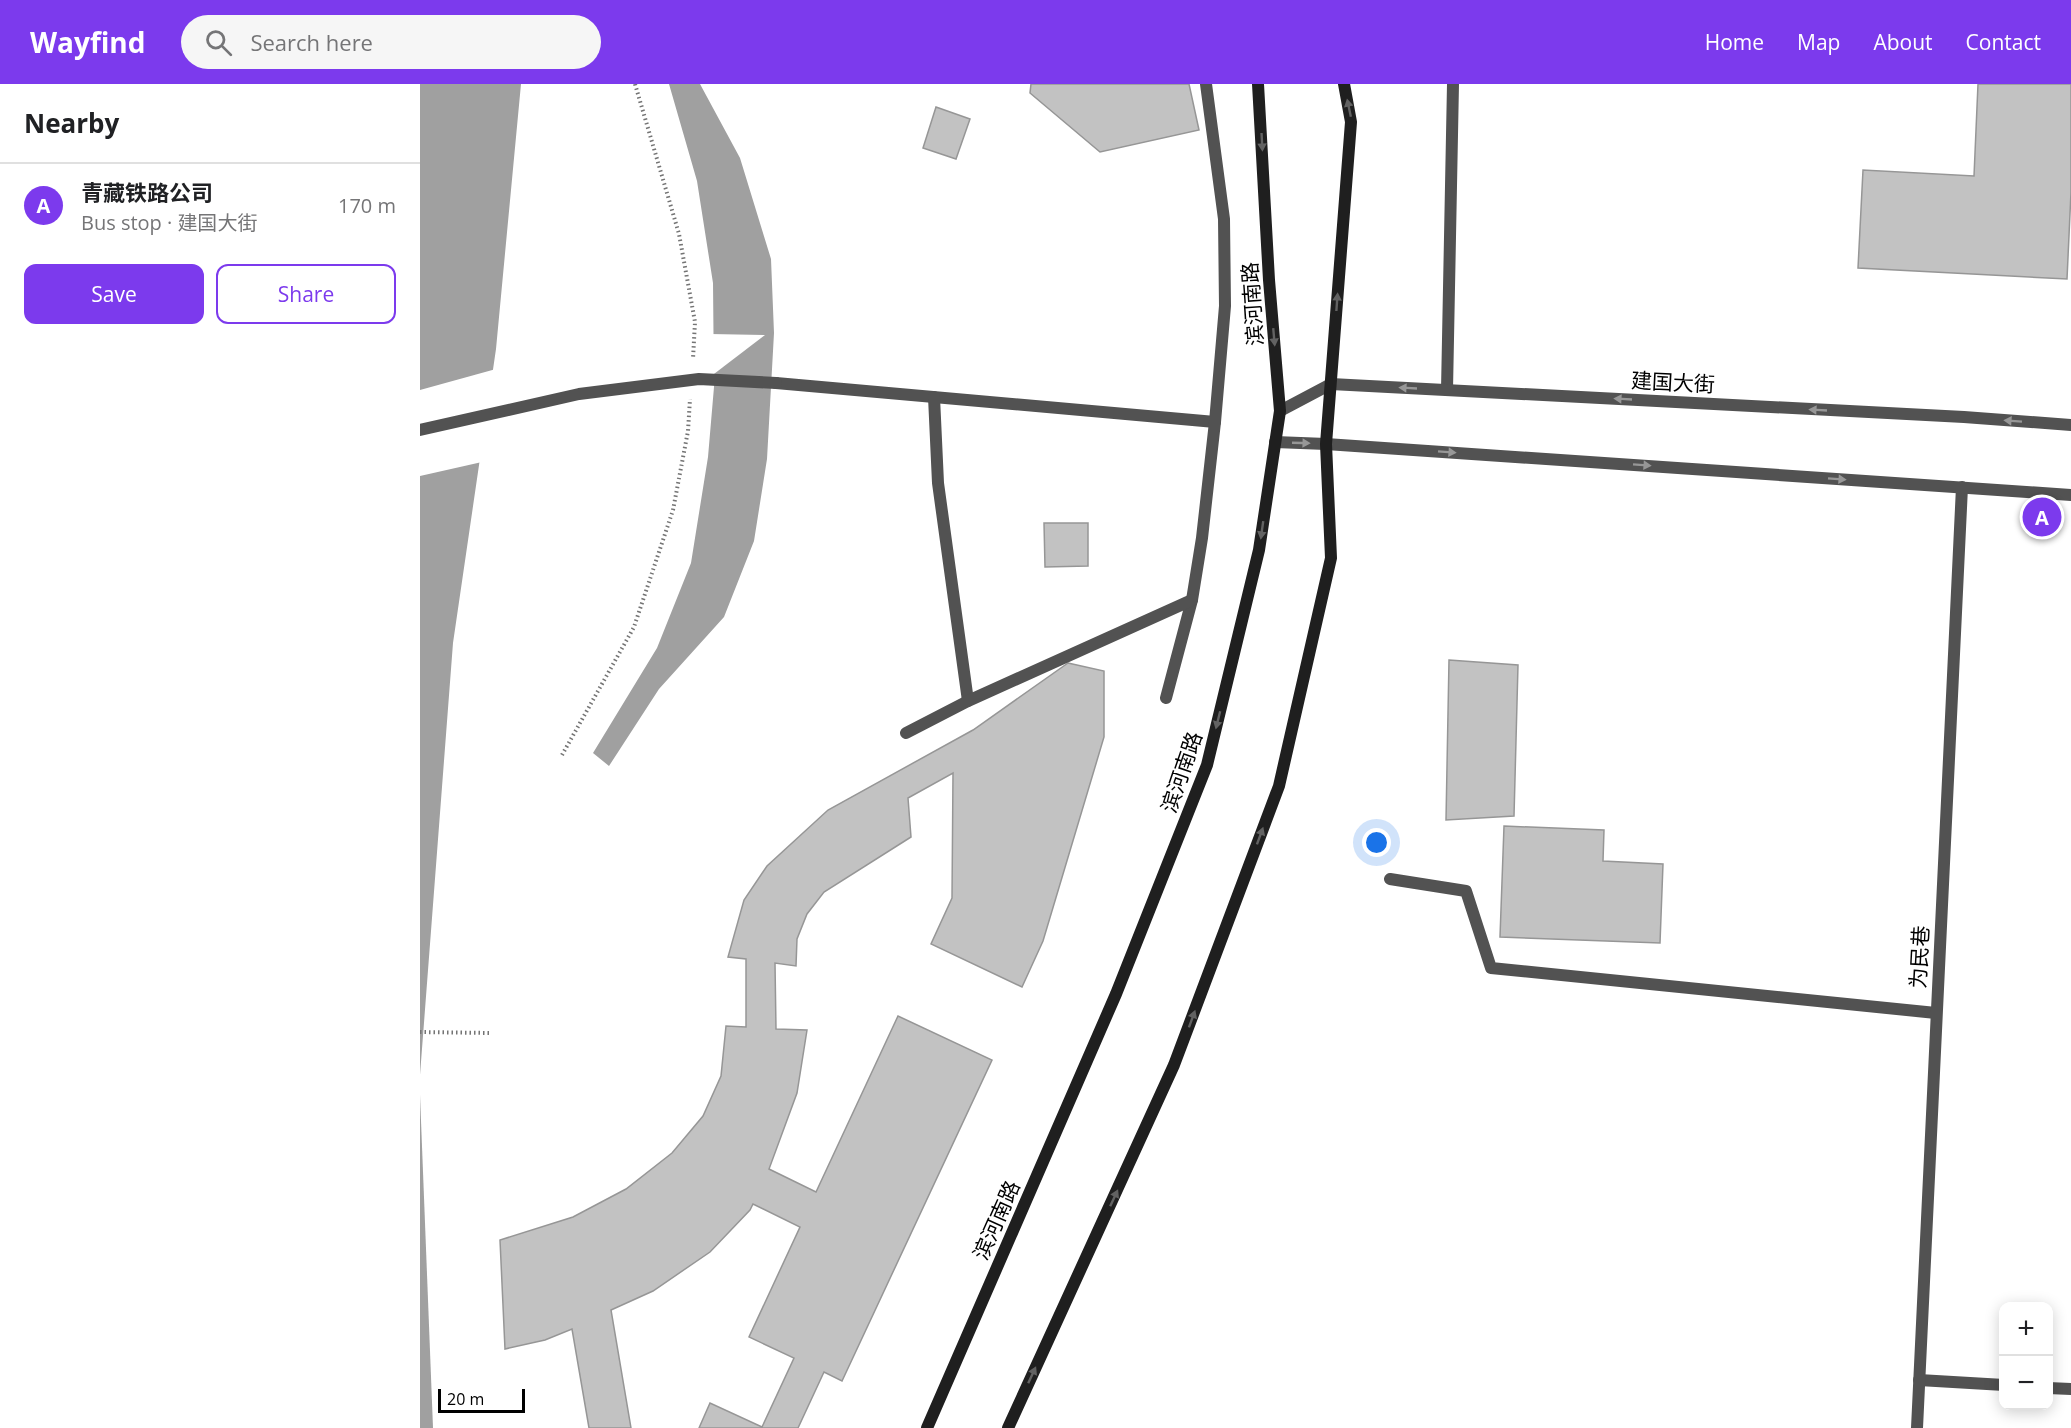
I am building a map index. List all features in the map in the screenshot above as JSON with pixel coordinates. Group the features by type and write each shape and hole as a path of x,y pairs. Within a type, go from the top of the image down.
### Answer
{"main road":[{"name":"滨河南路","path":"927,1428 1116,994 1208,765 1259,550 1280,411 1269,279 1258,84"},
{"path":"1008,1428 1174,1065 1279,786 1331,558 1326,444 1351,122 1344,84"}],"street":[{"path":"1166,698 1192,600 1202,538 1225,306 1224,219 1206,84"},
{"path":"1447,390 1453,84"},
{"path":"420,430 590,393 699,379 776,383 1215,422"},
{"path":"1280,411 1331,384"},
{"name":"建国大街","path":"1331,384 1964,417 2071,425"},
{"path":"934,397 938,483 968,701"},
{"path":"1275,442 2071,495"},
{"name":"为民巷","path":"1917,1428 1962,487"},
{"path":"906,733 968,701 1192,600"},
{"path":"1390,879 1466,891 1491,968 1936,1013"},
{"path":"1919,1380 1999,1385"},
{"path":"2053,1388 2071,1389"}],"path":[{"path":"635,84 679,234 695,322 693,366"},
{"path":"562,755 634,627 673,510 688,431 691,398"},
{"path":"420,1032 490,1034"}],"shaded area":[{"path":"420,84 521,84 496,349 453,643 420,1075"},
{"path":"669,84 700,84 740,158 771,259 774,333 767,459 754,541 724,617 659,689 609,766 593,753 657,648 691,563 708,457 714,387 713,283 697,181"},
{"path":"420,1095 433,1428 420,1428"}],"pier":[{"path":"710,334 765,335 710,377"},
{"path":"496,369 482,462 420,476 420,390"}],"building":[{"path":"1031,84 1189,84 1199,130 1100,152 1030,93"},
{"path":"1978,84 2071,84 2071,192 2067,279 1858,268 1863,170 1974,176"},
{"path":"936,107 970,119 956,159 923,148"},
{"path":"1044,523 1088,523 1088,566 1045,567"},
{"path":"1449,660 1518,665 1514,816 1446,820"},
{"path":"1068,663 1104,671 1104,737 1043,941 1022,987 931,944 952,898 953,773 908,798 911,837 824,892 807,914 797,939 796,966 775,963 776,1029 807,1030 797,1093 769,1169 816,1192 898,1016 992,1060 842,1381 824,1372 798,1428 699,1428 710,1403 762,1427 794,1358 749,1337 800,1227 753,1204 710,1252 653,1291 611,1310 631,1428 589,1428 572,1329 545,1340 505,1349 500,1240 573,1217 626,1189 672,1153 703,1116 721,1076 726,1026 746,1027 746,959 728,957 744,900 767,866 828,810 973,730"},
{"path":"1504,826 1604,830 1603,861 1663,864 1660,943 1500,937"}],"place":[{"name":"青藏铁路公司","path":"2042,517"}]}
